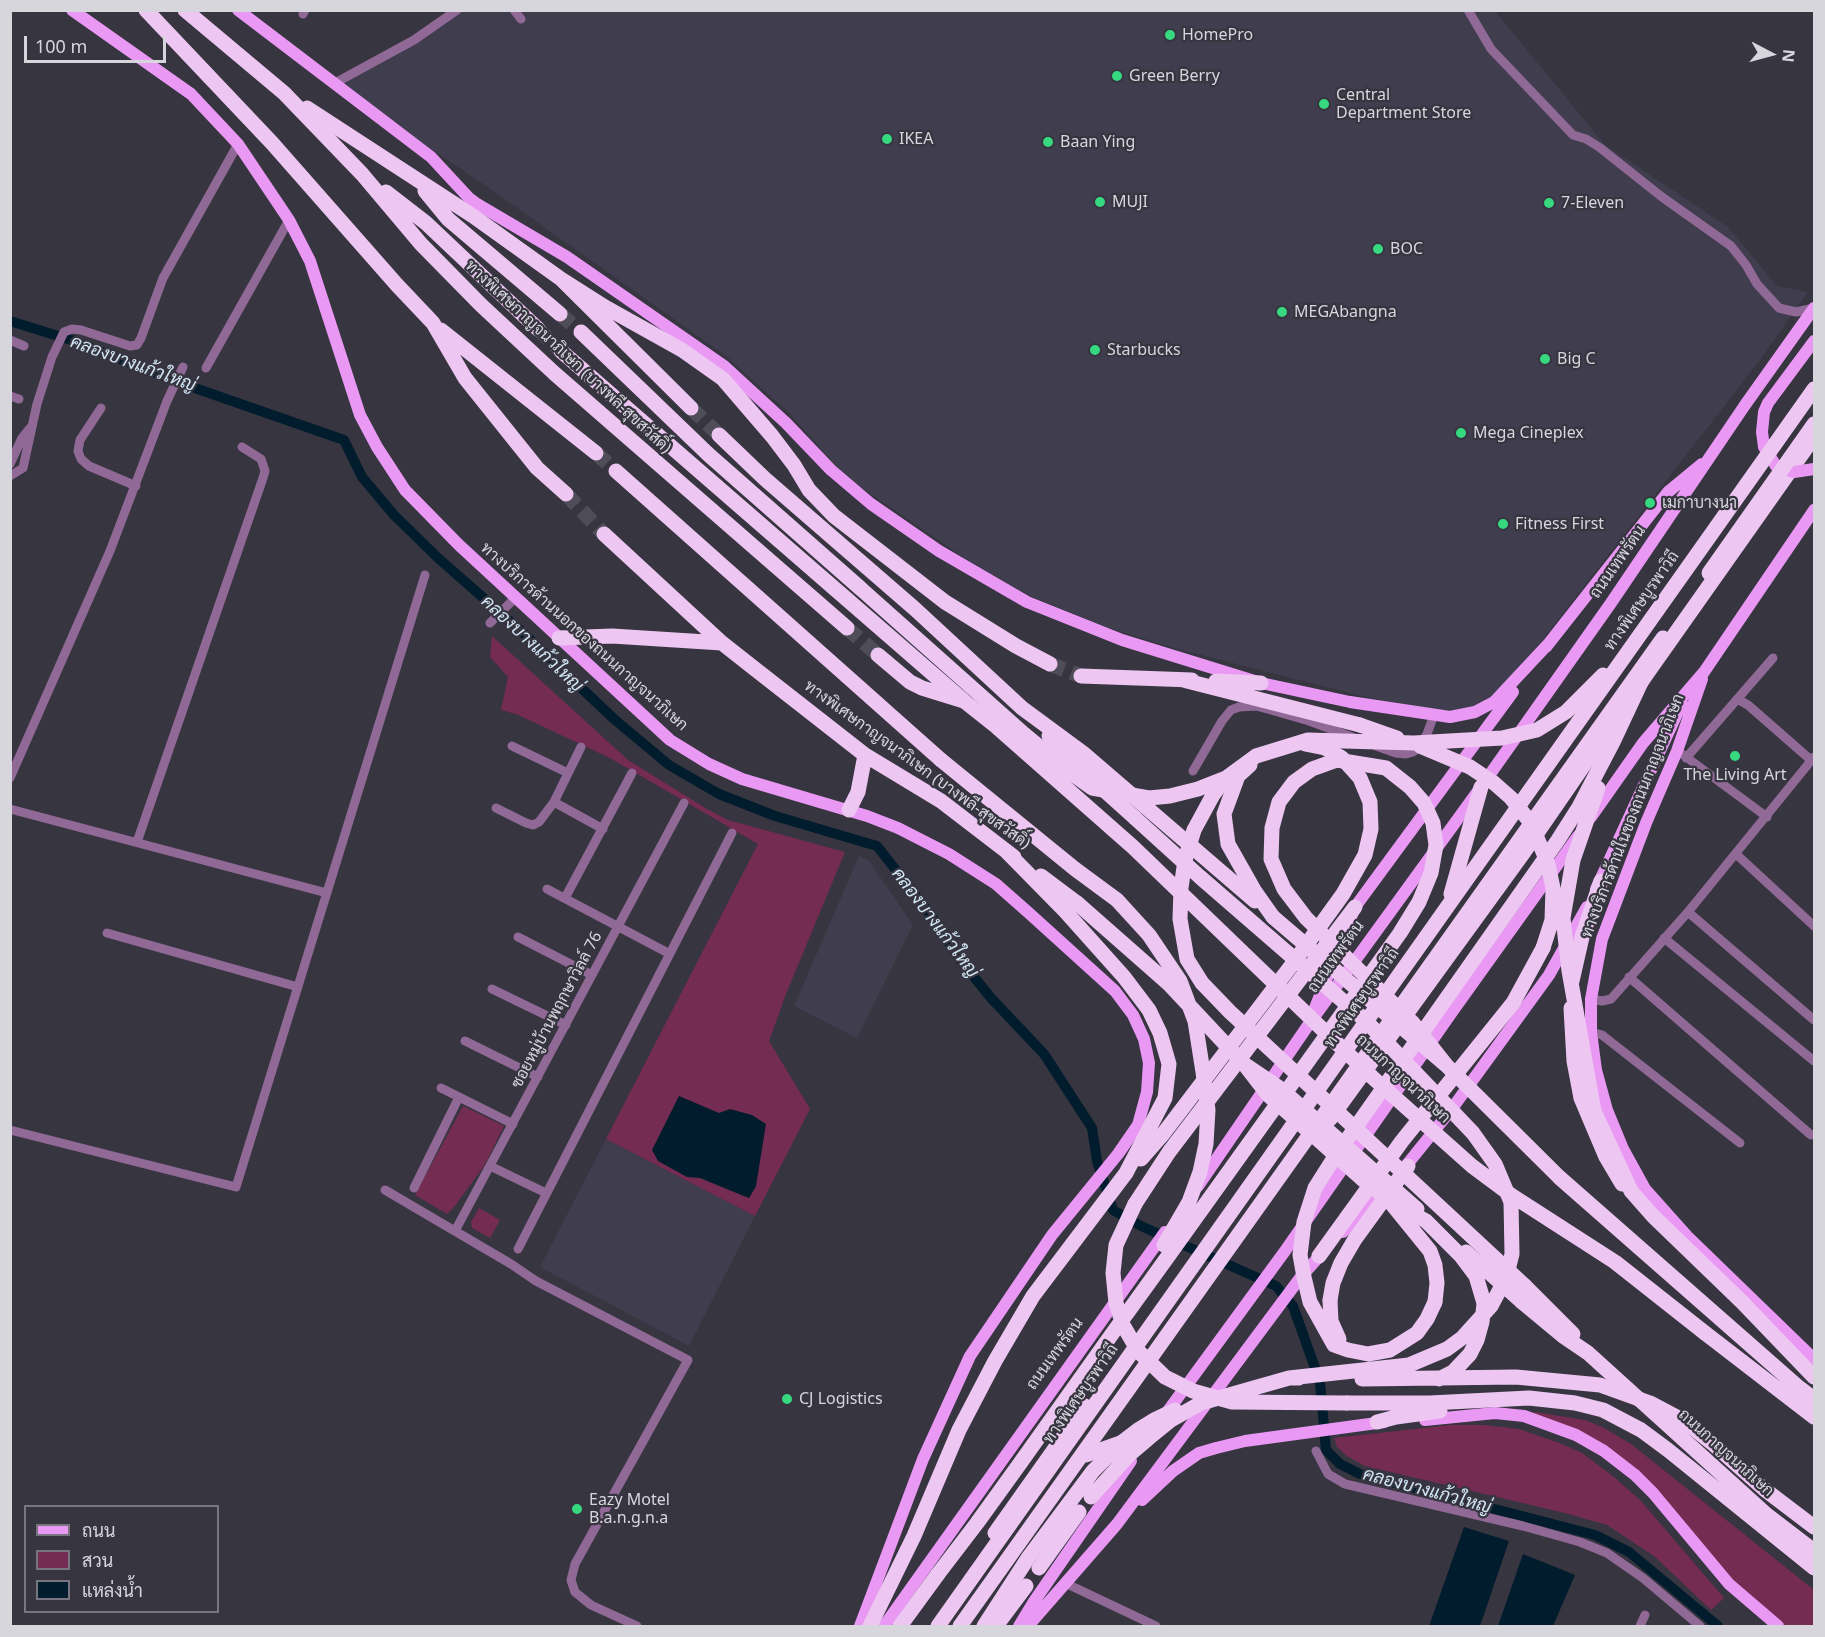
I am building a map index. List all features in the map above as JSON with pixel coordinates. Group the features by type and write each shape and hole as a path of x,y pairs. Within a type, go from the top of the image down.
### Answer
{"highway":[{"path":"146,10 272,143 389,277 433,323 596,453"},
{"name":"ทางพิเศษกาญจนาภิเษก (บางพลี-สุขสวัสดิ์)","path":"185,10 284,93 362,174 421,244 481,305 554,373 847,628"},
{"name":"ทางพิเศษกาญจนาภิเษก (บางพลี-สุขสวัสดิ์)","path":"284,93 473,216 561,279 691,408"},
{"path":"362,174 426,223 538,329"},
{"name":"ทางพิเศษกาญจนาภิเษก (บางพลี-สุขสวัสดิ์)","path":"417,181 448,219 560,314"},
{"path":"561,279 605,307 682,350 723,379 772,436 809,490 834,516 945,602 1050,664"},
{"path":"433,323 465,378 537,468 566,494"},
{"name":"ทางพิเศษกาญจนาภิเษก (บางพลี-สุขสวัสดิ์)","path":"581,332 709,455 1024,734 1092,788 1149,798 1198,789 1226,778"},
{"path":"561,351 964,701"},
{"path":"930,1626 1815,379"},
{"name":"ทางพิเศษบูรพาวิถี","path":"938,1626 1815,389"},
{"path":"962,1626 1815,424"},
{"path":"719,435 765,479 906,602 1022,708 1075,764 1273,917 1446,1065 1560,1178 1797,1386 1815,1399"},
{"path":"962,1626 1218,1268 1244,1237 1524,852 1815,437"},
{"path":"616,471 941,760 1075,869 1117,900 1149,935 1180,981 1195,1022 1208,1110 1206,1144 1200,1172 1189,1202 1176,1226 969,1519 938,1574"},
{"name":"ทางพิเศษกาญจนาภิเษก (บางพลี-สุขสวัสดิ์)","path":"603,534 722,643 865,755 941,801 1077,903"},
{"path":"1588,1353 1569,1328 1202,984 1186,959 1180,919 1181,888 1185,860 1198,822 1213,795 1226,778 1256,756 1308,740 1426,743 1502,738 1537,730 1566,712 1646,627"},
{"path":"559,638 612,636 722,643"},
{"path":"1390,1201 1430,1251 1437,1282 1435,1302 1417,1333 1390,1350 1368,1354 1348,1350 1334,1345 1320,1323 1310,1302 1304,1277 1300,1255 1304,1222 1315,1188 1579,807 1663,638"},
{"path":"878,655 910,682 964,701"},
{"path":"1082,676 1261,683"},
{"path":"1183,680 1360,725 1445,755 1470,767 1494,783 1531,823 1548,864 1553,888 1552,920 1543,948 1513,1003 1427,1108 1319,1256"},
{"name":"ถนนกาญจนาภิเษก","path":"964,701 1133,847 1372,1077 1472,1166 1510,1195 1615,1262 1815,1417"},
{"path":"1613,742 1573,860 1563,918 1569,971 1594,1111 1631,1191 1653,1216 1815,1377"},
{"path":"870,1626 914,1536 959,1430 995,1361 1034,1296 1126,1173 1163,1134 1294,962 1343,894 1365,855 1371,829 1370,802 1360,778 1342,758 1325,748 1303,744 1277,748 1259,758 1238,776 1224,814 1228,844 1249,882 1273,917"},
{"path":"849,810 858,792 865,755"},
{"path":"900,1626 977,1523 1365,982 1372,972 1386,952 1400,933 1419,902 1431,873 1436,845 1433,823 1424,803 1410,787 1386,768 1362,762 1337,760 1312,769 1294,782 1279,802 1272,828 1271,859 1284,889 1306,918 1363,974 1372,982 1412,1022 1446,1065"},
{"path":"1451,894 1481,787"},
{"path":"984,1626 1028,1558 1081,1486 1121,1443 1156,1419 1175,1410 1289,1378 1409,1365 1447,1349 1475,1326 1491,1306 1506,1278 1512,1254 1511,1202 1495,1164 1473,1133 1366,1021 1200,877 1140,812"},
{"path":"1007,852 1124,976 1149,1010 1160,1033 1169,1064 1165,1098 1126,1173"},
{"path":"1601,881 1582,937 1572,978 1574,1061 1581,1098 1593,1129 1626,1192 1815,1382"},
{"name":"ถนนกาญจนาภิเษก","path":"1077,903 1169,984 1244,1064 1281,1089 1522,1302 1563,1336 1588,1353 1767,1515 1815,1551"},
{"path":"1354,907 1169,1152 1135,1204 1116,1245 1113,1273 1116,1303 1123,1325 1138,1351 1165,1377 1193,1391 1232,1402 1430,1403 1529,1398 1575,1403 1603,1410 1631,1424 1676,1456 1815,1568"},
{"path":"1244,1064 1268,1095 1361,1178 1390,1201 1426,1221 1461,1256 1476,1276 1484,1303 1482,1322 1470,1354 1453,1372 1428,1384 1405,1387 1366,1375 1343,1353 1331,1321 1330,1300 1333,1283 1341,1263 1355,1239 1408,1166"},
{"path":"1289,1378 1516,1377 1600,1384 1650,1403 1684,1421 1764,1489 1815,1527"},
{"path":"1377,1422 1396,1417 1529,1398"},
{"path":"1091,1497 1130,1454 1150,1437 1171,1420 1202,1403"},
{"path":"1086,1455 1152,1433"},
{"path":"1039,1568 1079,1512"},
{"path":"996,1626 1026,1586"}],"main road":[{"name":"ทางบริการด้านนอกของถนนกาญจนาภิเษก","path":"72,10 190,94 238,144 289,220 310,261 360,415 377,447 405,490 459,545 590,669 670,740 709,764 742,779 849,810 898,828 949,854 996,884 1115,991 1137,1023 1144,1039 1149,1063 1147,1092 1138,1125 1118,1154 1052,1235 970,1356 922,1459 860,1626"},
{"path":"238,10 431,157 477,204 567,257 724,366 786,423 831,470 871,504 939,551 1027,602 1122,640 1261,683 1350,702 1450,717 1475,712 1494,702 1551,641"},
{"name":"ถนนเทพรัตน","path":"884,1626 1175,1218 1309,1024 1481,787 1814,308"},
{"path":"1815,341 1768,403 1764,412 1762,432 1764,447 1776,466 1794,472 1815,469"},
{"path":"1309,1024 1354,907 1551,641 1668,492 1714,453"},
{"path":"1019,1626 1152,1433 1285,1251 1643,743 1704,672 1815,510"},
{"name":"ทางบริการด้านในของถนนกาญจนาภิเษก","path":"1704,672 1682,754 1646,823 1602,939 1591,999 1591,1032 1596,1070 1607,1110 1623,1149 1645,1189 1687,1236 1815,1359"},
{"path":"1118,1524 1300,1278 1408,1166 1549,975 1601,881 1688,690"},
{"path":"1028,1626 1118,1524 1173,1471 1199,1453 1245,1441 1296,1436 1377,1422 1396,1423 1495,1413 1524,1416 1576,1435 1604,1451 1635,1475 1653,1493 1729,1584 1778,1626"}],"street":[{"path":"335,83 414,40 458,10"},
{"path":"514,10 521,19"},
{"path":"1468,10 1498,56 1573,135 1586,139 1599,147 1731,246 1757,284 1779,308 1796,312 1814,308"},
{"path":"10,476 23,468 31,426 52,357 64,332 72,328 130,346 136,345 141,338 164,278 238,144"},
{"path":"206,368 289,220"},
{"path":"10,340 24,346"},
{"path":"10,778 110,551 182,369"},
{"path":"101,408 80,441 78,451 81,459 89,466 136,486"},
{"path":"10,464 22,438 31,426"},
{"path":"137,842 265,471 261,459 242,447"},
{"path":"10,1130 236,1187 425,575"},
{"path":"490,623 516,597"},
{"path":"1767,817 1682,754 1737,699 1773,658"},
{"path":"1591,999 1602,1001 1611,999 1689,912 1813,759 1748,705 1737,699"},
{"path":"1193,771 1222,721 1231,711 1239,707 1256,706 1281,712 1396,753 1406,754 1419,747 1428,734 1434,715"},
{"path":"512,746 568,774"},
{"path":"496,808 526,823 533,825 539,822 554,802 581,747"},
{"path":"565,898 632,773"},
{"path":"554,802 603,829"},
{"name":"ซอยหมู่บ้านพฤกษาวิลล์ 76","path":"455,1231 684,803"},
{"path":"10,809 327,892"},
{"path":"518,1249 732,833"},
{"path":"1736,854 1814,924"},
{"path":"547,889 670,954"},
{"path":"1689,912 1815,1020"},
{"path":"107,933 298,987"},
{"path":"518,937 592,975"},
{"path":"1664,938 1815,1061"},
{"path":"1629,977 1811,1135"},
{"path":"492,989 566,1025"},
{"path":"1591,1032 1602,1035 1740,1143"},
{"path":"465,1041 538,1077"},
{"path":"441,1088 513,1124"},
{"path":"414,1188 459,1097"},
{"path":"490,1166 546,1193"},
{"path":"385,1190 511,1263 536,1281 688,1360 575,1564 571,1580 575,1593 591,1605 637,1626"},
{"path":"1316,1451 1328,1474 1345,1484 1523,1526 1606,1552 1643,1578 1700,1626"},
{"path":"1065,1582 1156,1626"},
{"path":"1640,1626 1645,1615"}],"shaded area":[{"path":"457,11 1495,11 1605,145 1727,226 1777,286 1808,292 1760,360 1512,679 1492,697 1475,707 1454,710 1431,709 1366,697 1174,648 1103,626 1033,597 975,565 846,477 790,414 726,356 479,181 331,83"},
{"path":"859,856 869,861 913,925 857,1038 794,1006"},
{"path":"606,1139 755,1216 689,1346 540,1267"}],"green space":[{"path":"492,636 628,760 707,809 728,820 845,852 769,1041 810,1109 755,1216 606,1139 758,844 610,758 516,714 501,710 508,677 490,657","holes":["700,1178 756,1186 749,1198"]},
{"path":"463,1106 504,1126 484,1166 447,1214 415,1195"},
{"path":"479,1208 500,1220 490,1238 472,1228 471,1222"},
{"path":"1529,1413 1585,1420 1631,1444 1814,1590 1814,1626 1772,1626 1635,1480 1586,1444"},
{"path":"1450,1425 1484,1425 1519,1429 1582,1453 1641,1501 1724,1598 1711,1610 1654,1556 1607,1525 1365,1466 1347,1456 1337,1447 1334,1438"}],"water":[{"path":"679,1096 719,1113 730,1109 752,1115 766,1124 756,1186 749,1198 700,1178 687,1177 658,1161 652,1150"},
{"path":"1464,1527 1509,1541 1480,1626 1429,1626"},
{"path":"1523,1554 1575,1575 1553,1626 1498,1626"}],"waterway":[{"name":"คลองบางแก้วใหญ่","path":"10,321 71,340 189,386 344,440 362,477 394,515 614,719 669,765 719,794 775,816 877,846 928,911 961,961 991,998 1044,1054 1092,1128 1097,1161 1113,1210 1141,1226 1276,1286 1293,1306 1320,1382 1326,1450 1340,1464 1360,1474 1595,1535 1629,1552 1718,1626"}],"tunnel":[{"path":"560,314 581,332"},
{"path":"538,329 561,351"},
{"path":"691,408 719,435"},
{"path":"596,453 616,471"},
{"path":"566,494 604,534"},
{"path":"847,628 878,655"},
{"path":"1050,664 1081,676"}],"place":[{"name":"HomePro","path":"1170,35"},
{"name":"Green Berry","path":"1117,76"},
{"name":"Central Department Store","path":"1324,104"},
{"name":"IKEA","path":"887,139"},
{"name":"Baan Ying","path":"1048,142"},
{"name":"MUJI","path":"1100,202"},
{"name":"7-Eleven","path":"1549,203"},
{"name":"BOC","path":"1378,249"},
{"name":"MEGAbangna","path":"1282,312"},
{"name":"Starbucks","path":"1095,350"},
{"name":"Big C","path":"1545,359"},
{"name":"Mega Cineplex","path":"1461,433"},
{"name":"เมกาบางนา","path":"1650,503"},
{"name":"Fitness First","path":"1503,524"},
{"name":"The Living Art","path":"1735,756"},
{"name":"CJ Logistics","path":"787,1399"},
{"name":"Eazy Motel B.a.n.g.n.a","path":"577,1509"}]}
